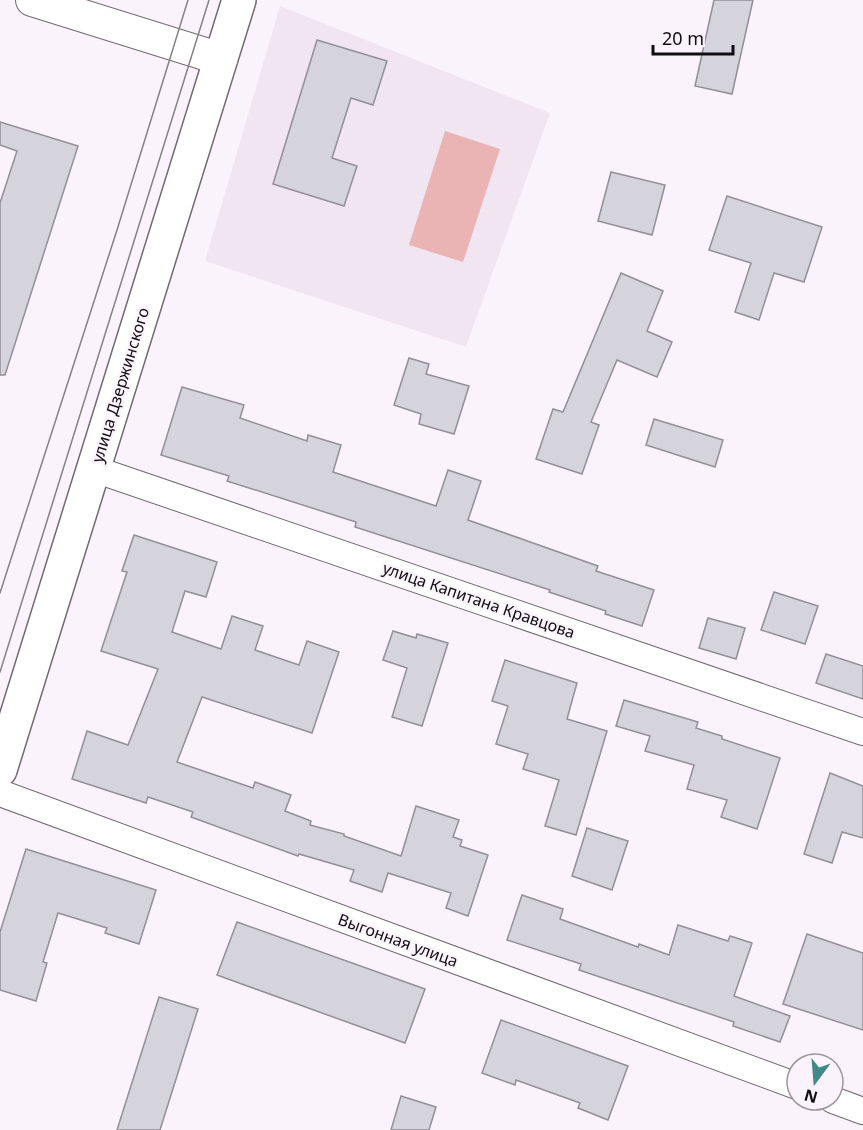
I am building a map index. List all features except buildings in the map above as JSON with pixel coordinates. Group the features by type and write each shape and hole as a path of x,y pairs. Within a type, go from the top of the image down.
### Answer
{"main road":[{"name":"улица Дзержинского","path":"0,770 239,0"}],"street":[{"path":"32,0 221,58"},
{"name":"улица Капитана Кравцова","path":"94,469 863,732"},
{"name":"Выгонная улица","path":"0,793 785,1082"},
{"path":"845,1104 863,1111"}],"shaded area":[{"path":"280,6 550,113 466,347 205,261"},
{"path":"445,131 500,149 463,262 409,245"}],"tram line":[{"path":"0,593 117,230 188,0"},
{"path":"0,672 209,0"}]}
